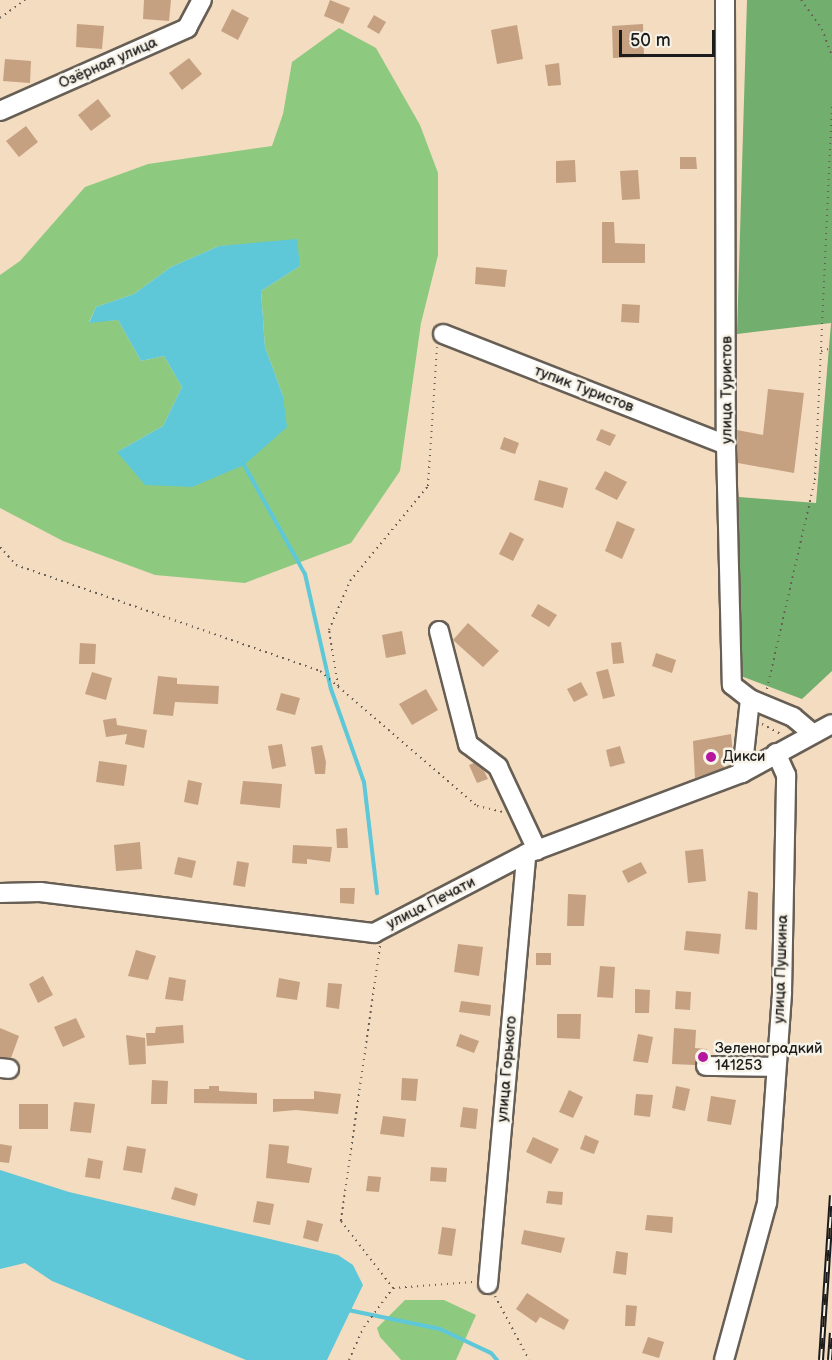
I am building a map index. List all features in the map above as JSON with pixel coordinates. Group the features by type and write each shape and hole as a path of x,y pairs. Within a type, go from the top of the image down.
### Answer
{"street":[{"name":"Озёрная улица","path":"0,111 187,28 202,0"},
{"name":"улица Туристов","path":"725,0 726,445 732,685 756,702 793,717 812,734"},
{"name":"тупик Туристов","path":"443,334 726,445"},
{"path":"439,631 468,744 498,767 521,816 531,852"},
{"path":"742,773 756,702"},
{"name":"улица Печати","path":"0,893 40,892 374,933 531,852 742,773 832,724"},
{"name":"улица Пушкина","path":"724,1360 767,1203 777,1067 786,775 783,750"},
{"name":"улица Горького","path":"488,1284 531,852"},
{"path":"706,1066 777,1067"}],"path":[{"path":"0,18 25,0"},
{"path":"801,0 822,29 832,57"},
{"path":"783,750 786,736 759,722 756,702 814,480 832,103"},
{"path":"826,236 832,234"},
{"path":"338,686 329,630 350,581 428,486 434,356 443,334"},
{"path":"820,351 832,348"},
{"path":"0,547 16,565 320,671 477,806 521,816"},
{"path":"381,943 341,1221 393,1288"},
{"path":"349,1360 364,1327 393,1288 469,1281 488,1284 528,1360"}],"green space":[{"path":"747,0 832,0 832,671 802,699 733,673 739,497 816,503 831,323 737,334"},
{"path":"339,28 376,48 420,125 438,173 438,255 421,323 400,471 351,543 245,583 155,575 63,541 0,508 0,275 20,261 85,187 148,164 272,146 283,114 292,62","holes":["253,245 300,266 261,291 265,347 283,396 117,452 163,426 182,387 164,356 141,361 118,320 89,322 96,307 134,294 171,267 219,246"]},
{"path":"405,1300 444,1300 476,1315 456,1360 401,1360 380,1337 377,1328"}],"water":[{"path":"297,239 300,266 261,291 265,347 283,396 287,427 244,465 192,487 145,485 117,452 163,426 182,387 164,356 141,361 118,320 89,323 96,307 134,294 171,267 219,246"},
{"path":"0,1170 69,1192 338,1255 353,1265 363,1285 327,1360 246,1360 52,1281 25,1263 0,1269"}],"building":[{"path":"144,0 171,0 169,21 143,19"},
{"path":"330,0 350,8 343,24 324,16"},
{"path":"232,9 249,18 238,40 221,31"},
{"path":"374,15 386,22 379,34 367,27"},
{"path":"77,24 104,26 102,49 76,47"},
{"path":"643,24 644,57 613,58 612,26"},
{"path":"517,25 523,59 497,64 491,30"},
{"path":"189,58 202,74 182,90 169,73"},
{"path":"5,59 31,61 30,83 3,81"},
{"path":"559,63 561,85 548,86 545,65"},
{"path":"98,99 111,116 91,131 78,115"},
{"path":"26,126 38,142 19,157 6,141"},
{"path":"680,157 696,157 697,169 680,169"},
{"path":"575,160 576,182 556,183 556,161"},
{"path":"638,170 640,199 622,200 620,171"},
{"path":"602,222 614,222 615,243 645,244 645,263 602,263"},
{"path":"476,267 507,270 505,287 475,284"},
{"path":"622,304 640,305 639,323 621,322"},
{"path":"768,389 804,393 794,473 738,463 737,430 763,435"},
{"path":"601,429 616,435 610,446 596,440"},
{"path":"504,437 519,443 515,454 500,449"},
{"path":"605,471 627,482 617,500 595,489"},
{"path":"539,480 568,488 563,508 534,500"},
{"path":"617,521 635,529 622,559 605,551"},
{"path":"510,532 524,539 513,561 499,554"},
{"path":"538,604 557,615 549,627 531,616"},
{"path":"468,623 499,651 483,667 453,640"},
{"path":"402,631 406,654 386,658 382,635"},
{"path":"621,642 624,663 613,664 611,643"},
{"path":"80,643 96,644 95,664 79,664"},
{"path":"656,653 676,660 672,673 652,666"},
{"path":"608,669 615,696 603,699 596,672"},
{"path":"92,672 112,678 106,700 85,694"},
{"path":"158,676 177,678 177,684 219,686 218,704 175,702 173,716 153,714"},
{"path":"581,682 588,695 574,702 567,689"},
{"path":"426,689 438,710 412,725 399,704"},
{"path":"281,693 300,698 295,715 276,710"},
{"path":"116,718 117,725 147,730 144,748 125,744 127,734 106,737 103,720"},
{"name":"Дикси","path":"731,734 733,755 722,759 724,768 695,778 693,741"},
{"path":"282,744 286,766 272,769 268,746"},
{"path":"322,745 326,762 325,774 315,774 311,747"},
{"path":"620,746 625,763 610,767 606,750"},
{"path":"99,761 127,765 124,786 96,782"},
{"path":"474,763 484,771 488,779 477,783 469,765"},
{"path":"188,780 202,783 198,805 184,802"},
{"path":"243,781 282,784 280,808 240,804"},
{"path":"347,828 348,848 337,848 336,829"},
{"path":"140,842 142,869 116,871 114,845"},
{"path":"293,845 332,847 330,862 307,859 307,864 292,863"},
{"path":"703,849 706,881 688,883 685,851"},
{"path":"178,857 196,861 192,878 174,874"},
{"path":"237,861 249,863 245,887 233,885"},
{"path":"641,862 647,873 628,883 622,871"},
{"path":"340,888 355,888 354,904 340,903"},
{"path":"748,891 758,893 757,930 745,929"},
{"path":"568,894 586,895 584,926 567,926"},
{"path":"686,931 721,934 719,954 684,950"},
{"path":"458,944 483,947 479,976 454,972"},
{"path":"136,950 156,956 148,980 128,976"},
{"path":"536,953 551,953 551,965 536,965"},
{"path":"600,966 615,967 613,998 597,997"},
{"path":"43,976 53,995 38,1003 29,984"},
{"path":"169,977 186,980 183,1001 165,999"},
{"path":"279,978 300,982 297,1000 276,997"},
{"path":"328,983 342,984 339,1009 326,1007"},
{"path":"635,989 650,990 649,1013 635,1013"},
{"path":"676,991 691,992 690,1010 675,1009"},
{"path":"461,1001 491,1005 490,1016 459,1012"},
{"path":"557,1014 581,1014 580,1039 557,1038"},
{"path":"76,1018 85,1037 63,1047 54,1027"},
{"path":"183,1025 184,1043 147,1046 146,1033 155,1033 156,1027"},
{"path":"0,1028 19,1036 11,1058 0,1057"},
{"path":"674,1028 696,1030 695,1048 707,1049 707,1055 700,1057 695,1065 672,1064"},
{"path":"460,1034 479,1041 474,1053 456,1046"},
{"path":"638,1034 653,1037 648,1063 633,1061"},
{"path":"126,1035 145,1038 146,1064 129,1065"},
{"path":"402,1078 418,1079 416,1101 401,1100"},
{"path":"152,1080 168,1081 167,1104 151,1104"},
{"path":"209,1086 219,1086 219,1091 257,1093 257,1104 194,1103 194,1089 209,1089"},
{"path":"676,1086 690,1089 685,1111 672,1108"},
{"path":"569,1090 583,1097 573,1118 559,1112"},
{"path":"314,1091 341,1094 338,1114 296,1110 273,1112 273,1099 314,1099"},
{"path":"636,1094 653,1095 650,1117 634,1115"},
{"path":"711,1096 736,1100 731,1125 707,1121"},
{"path":"74,1102 95,1104 91,1133 70,1131"},
{"path":"19,1104 48,1104 48,1129 19,1129"},
{"path":"463,1107 478,1109 476,1129 460,1127"},
{"path":"383,1116 406,1119 404,1137 380,1134"},
{"path":"585,1135 599,1141 594,1154 580,1149"},
{"path":"533,1137 559,1149 551,1164 526,1152"},
{"path":"0,1144 12,1146 9,1163 0,1162"},
{"path":"269,1144 289,1146 287,1163 312,1168 309,1183 266,1178"},
{"path":"127,1146 146,1149 142,1173 123,1170"},
{"path":"88,1158 103,1161 100,1179 85,1177"},
{"path":"431,1167 447,1168 446,1182 430,1181"},
{"path":"368,1176 381,1177 379,1192 366,1191"},
{"path":"175,1187 198,1194 195,1206 171,1199"},
{"path":"548,1191 563,1192 562,1205 546,1203"},
{"path":"257,1201 274,1204 270,1225 253,1222"},
{"path":"647,1215 673,1217 672,1233 645,1230"},
{"path":"307,1220 323,1224 318,1242 303,1238"},
{"path":"442,1227 456,1229 452,1256 438,1254"},
{"path":"524,1230 565,1238 561,1253 521,1244"},
{"path":"616,1251 628,1253 626,1275 613,1273"},
{"path":"527,1293 569,1320 564,1330 540,1317 536,1323 516,1309"},
{"path":"626,1305 637,1306 635,1326 625,1326"},
{"path":"648,1337 664,1342 659,1358 642,1353"}],"waterway":[{"path":"244,465 305,574 331,689 364,782 377,893"},
{"path":"348,1310 440,1329 491,1353 497,1360"}],"railway":[{"path":"821,1360 832,1195"},
{"path":"830,1360 832,1333"}],"place":[{"name":"Дикси","path":"711,757"},
{"name":"Зеленоградкий 141253","path":"703,1057"}]}
